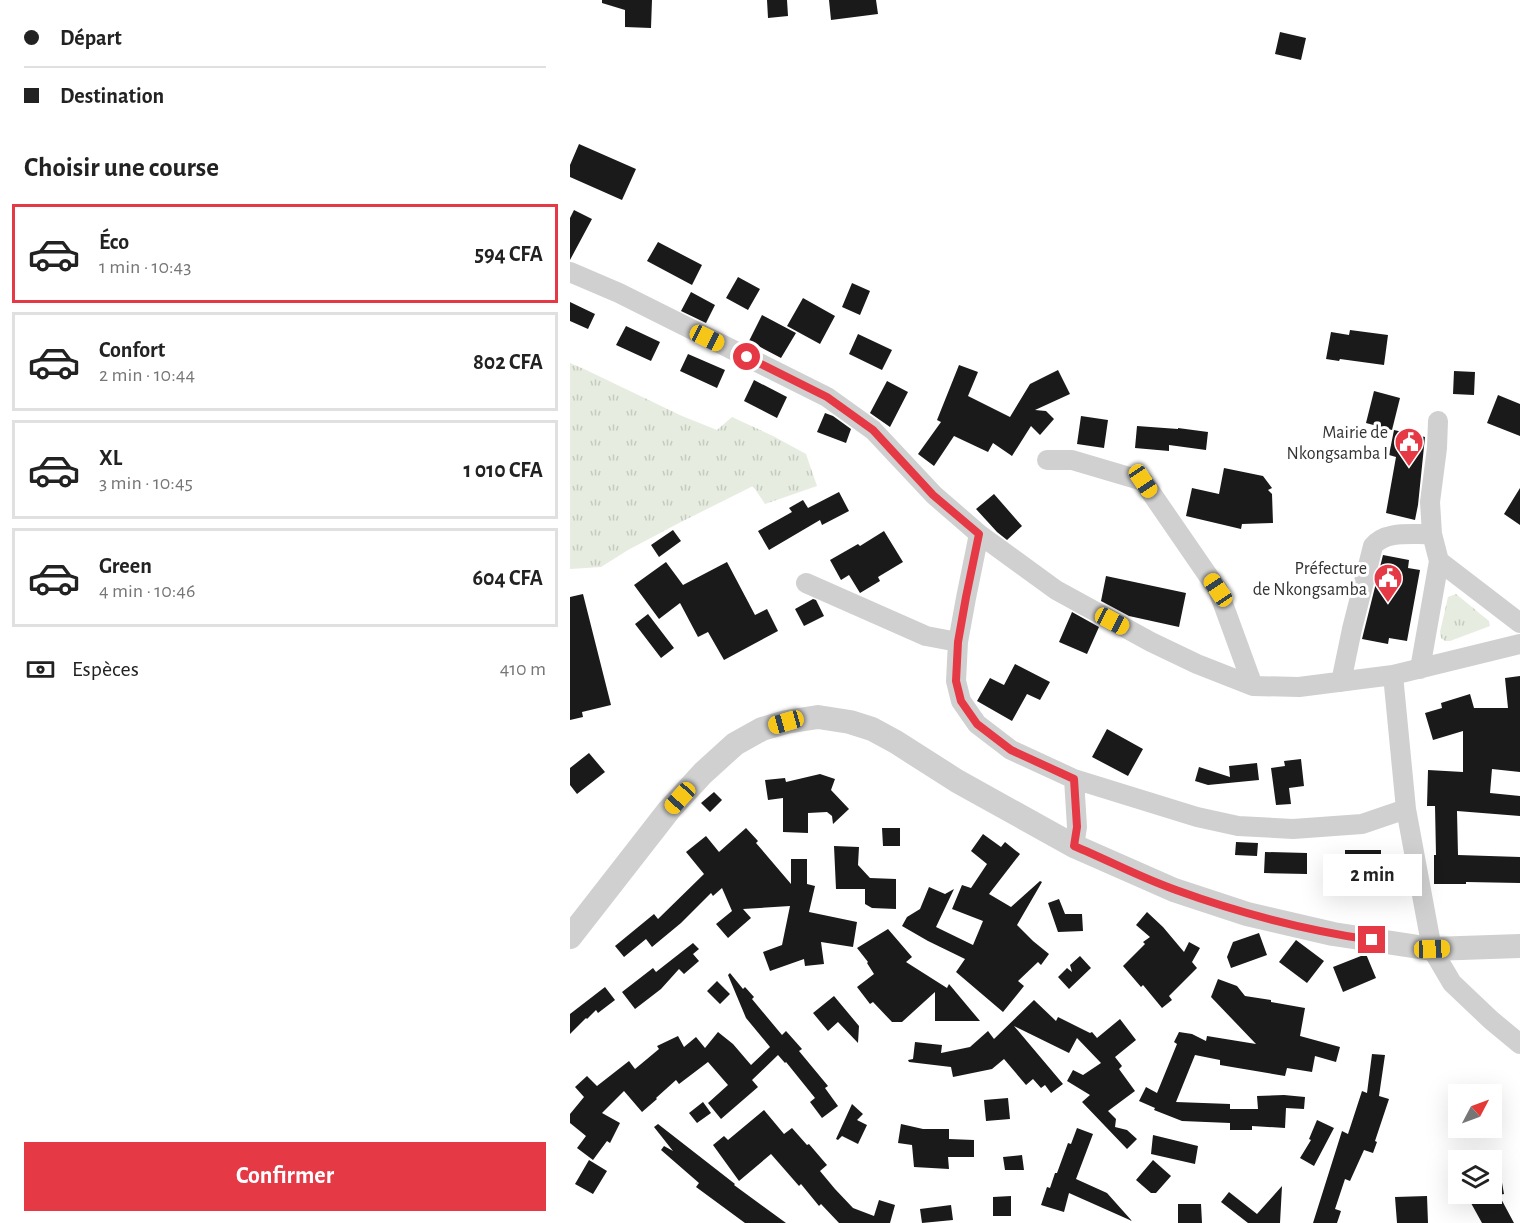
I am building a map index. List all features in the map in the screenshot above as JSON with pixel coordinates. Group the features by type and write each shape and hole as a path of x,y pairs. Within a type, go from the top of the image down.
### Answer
{"street":[{"path":"570,272 619,293 827,397 873,430 933,495 979,534 1056,590 1151,642 1197,664 1253,686 1299,687 1393,675 1520,644"},
{"path":"1420,669 1439,561 1432,534 1430,502 1438,421"},
{"path":"1047,460 1072,459 1143,481 1218,590 1253,686"},
{"path":"979,534 958,642 956,681 961,701 977,724 1011,750 1074,779 1197,817 1238,826 1293,829 1362,824 1406,809"},
{"path":"1341,682 1373,546 1378,540 1394,535 1432,534"},
{"path":"1439,561 1515,616"},
{"path":"806,583 926,636 958,642"},
{"path":"1393,675 1406,809 1432,949 1452,983 1520,1044"},
{"path":"570,936 669,810 703,773 735,744 762,729 786,722 818,717 850,722 872,729 957,781 1074,846 1174,890 1247,914 1333,934 1432,949 1520,946"},
{"path":"1074,779 1077,827 1074,846"}],"green space":[{"path":"570,363 717,430 732,417 773,436 806,454 817,486 765,504 753,486 628,550 601,567 570,569"},
{"path":"1456,594 1489,621 1490,626 1445,641 1441,638 1440,632 1448,597"}],"building":[{"path":"602,0 652,0 651,28 625,27 625,10 602,3"},
{"path":"767,0 787,0 788,16 768,18"},
{"path":"829,0 876,0 878,14 831,20"},
{"path":"1280,32 1306,38 1301,60 1275,54"},
{"path":"579,144 636,169 622,200 570,177 570,165"},
{"path":"574,210 592,219 570,260 570,218"},
{"path":"658,242 702,265 692,285 647,261"},
{"path":"738,277 760,289 748,310 726,298"},
{"path":"852,283 870,291 860,315 842,307"},
{"path":"691,292 715,305 706,323 681,311"},
{"path":"803,298 835,316 820,344 787,326"},
{"path":"570,302 595,314 588,329 570,321"},
{"path":"762,315 796,333 781,358 749,341"},
{"path":"626,326 660,342 651,361 616,345"},
{"path":"1350,330 1388,335 1384,365 1326,359 1331,332 1349,335"},
{"path":"858,334 892,350 882,370 849,354"},
{"path":"688,354 725,370 717,388 680,371"},
{"path":"959,365 978,372 968,396 1010,417 1030,384 1058,370 1070,394 1035,410 1046,411 1054,419 1040,435 1031,426 1012,456 993,443 988,452 954,436 934,466 918,454 941,422 937,420"},
{"path":"1454,371 1475,372 1474,395 1453,394"},
{"path":"754,380 787,397 777,418 744,401"},
{"path":"887,381 908,392 890,427 870,413"},
{"path":"1374,391 1400,398 1392,430 1366,423"},
{"path":"1498,395 1520,404 1520,436 1487,423"},
{"path":"825,413 851,429 846,443 817,432"},
{"path":"1081,416 1108,420 1104,448 1077,444"},
{"path":"1137,426 1208,432 1206,450 1169,445 1169,451 1135,448"},
{"path":"1394,430 1425,437 1415,520 1386,513 1396,457 1389,455"},
{"path":"1224,468 1263,476 1272,488 1268,490 1272,494 1273,523 1242,524 1241,529 1186,516 1192,488 1219,494"},
{"path":"1520,488 1520,525 1504,514"},
{"path":"839,492 849,511 822,525 820,520 769,550 758,531 792,512 789,508 803,500 808,508"},
{"path":"994,494 1022,526 1007,540 976,509"},
{"path":"673,530 681,541 659,557 651,545"},
{"path":"884,531 903,562 878,577 880,581 860,593 849,575 841,580 830,560 858,544 860,546"},
{"name":"Préfecture de Nkongsamba","path":"1383,555 1409,560 1408,568 1420,570 1407,641 1389,638 1388,644 1362,639"},
{"path":"666,562 683,585 727,562 755,615 767,609 778,631 724,660 708,632 698,637 680,603 659,619 634,585"},
{"path":"1106,576 1186,593 1179,627 1129,616 1101,601"},
{"path":"583,594 611,705 582,712 583,717 570,720 570,597"},
{"path":"813,599 816,600 824,616 804,626 795,609"},
{"path":"1072,612 1099,627 1087,654 1059,642"},
{"path":"648,614 674,648 661,658 635,624"},
{"path":"1015,664 1050,682 1040,700 1027,694 1012,721 977,701 990,678 1004,685"},
{"path":"1520,676 1520,772 1492,769 1490,793 1520,796 1520,816 1457,811 1458,855 1520,857 1520,883 1434,884 1435,806 1427,806 1428,770 1463,772 1463,731 1433,740 1425,713 1442,708 1441,703 1470,694 1474,708 1508,708 1505,678"},
{"path":"1107,729 1143,749 1128,776 1092,757"},
{"path":"589,753 605,772 577,794 570,785 570,768"},
{"path":"1301,759 1304,786 1289,788 1291,804 1276,805 1271,768 1285,766 1284,761"},
{"path":"1257,763 1259,780 1208,785 1195,781 1199,767 1230,777 1229,766"},
{"path":"820,774 835,779 831,790 849,809 833,824 832,816 827,812 808,813 808,833 783,832 783,798 768,800 765,780 785,778 786,782"},
{"path":"714,792 722,800 710,812 701,803"},
{"path":"746,828 791,884 791,859 807,859 807,884 815,886 809,912 857,922 853,947 821,942 824,964 805,966 804,959 770,971 763,952 782,945 790,906 743,909 751,918 728,938 716,924 732,911 722,888 713,896 711,893 681,923 652,947 646,939 624,957 615,946 654,914 658,919 704,874 686,852 706,836 719,852"},
{"path":"882,828 900,828 900,846 883,846"},
{"path":"983,834 1001,847 1005,842 1020,854 989,894 1011,907 1040,881 1042,882 1017,925 1049,954 1041,965 1038,962 1018,981 1024,986 1003,1012 956,972 965,959 902,926 907,917 920,909 929,887 945,894 954,889 936,927 973,945 983,921 952,909 962,885 971,888 987,864 971,851"},
{"path":"1236,842 1258,843 1257,856 1235,855"},
{"path":"834,846 859,847 858,865 870,878 896,879 896,909 872,908 865,904 865,889 836,889"},
{"path":"1345,850 1381,850 1381,881 1345,880"},
{"path":"1265,852 1307,853 1307,874 1264,873"},
{"path":"1059,899 1065,914 1082,914 1083,931 1058,932 1048,903"},
{"path":"1147,912 1184,952 1189,942 1200,948 1192,962 1197,968 1169,996 1172,1000 1162,1008 1123,966 1150,937 1136,925"},
{"path":"888,929 912,957 906,962 947,988 949,984 980,1021 935,1021 935,992 902,1022 892,1022 873,1002 870,1004 857,987 874,974 857,948"},
{"path":"1259,933 1267,955 1231,968 1227,957 1233,942"},
{"path":"1296,940 1324,961 1307,983 1279,962"},
{"path":"693,943 699,949 693,954 699,961 684,974 679,969 661,989 635,1009 622,992 653,968 656,972"},
{"path":"1366,954 1376,978 1343,992 1333,967"},
{"path":"1080,956 1091,968 1069,989 1058,977 1067,968 1072,972 1070,965"},
{"path":"730,973 743,989 745,987 754,997 752,999 782,1035 786,1031 802,1049 799,1051 828,1086 825,1088 838,1106 822,1118 810,1102 815,1098 778,1055 752,1080 758,1087 721,1119 708,1103 728,1085 708,1062 679,1084 676,1080 642,1112 624,1091 602,1113 620,1123 610,1143 607,1141 593,1160 577,1148 586,1136 570,1123 570,1114 584,1097 575,1087 587,1076 597,1086 629,1061 635,1069 659,1049 657,1046 678,1036 684,1047 696,1037 705,1048 718,1032 733,1044 751,1065 770,1047 746,1018 728,975"},
{"path":"1218,979 1237,986 1245,996 1305,1008 1300,1036 1340,1047 1336,1062 1315,1056 1312,1072 1287,1068 1285,1076 1220,1065 1220,1060 1195,1055 1176,1102 1230,1104 1230,1109 1258,1109 1257,1096 1305,1097 1304,1109 1286,1108 1285,1128 1252,1126 1252,1130 1230,1130 1230,1123 1182,1121 1154,1110 1155,1108 1139,1101 1146,1087 1157,1093 1177,1044 1174,1042 1179,1032 1192,1034 1206,1041 1207,1036 1256,1044 1211,997"},
{"path":"717,981 730,994 720,1004 707,991"},
{"path":"605,987 615,1000 598,1013 596,1010 570,1034 570,1014"},
{"path":"834,996 859,1026 858,1043 838,1022 828,1031 813,1013"},
{"path":"1034,1000 1056,1021 1058,1017 1092,1032 1097,1038 1120,1019 1136,1040 1115,1057 1122,1066 1119,1069 1135,1091 1108,1111 1116,1119 1115,1127 1127,1130 1137,1139 1127,1149 1082,1102 1090,1095 1067,1081 1073,1070 1083,1075 1101,1063 1077,1038 1069,1053 1014,1026 1063,1084 1051,1093 1045,1085 1041,1088 1033,1079 1026,1085 1004,1059 992,1069 953,1077 951,1067 909,1062 908,1060 913,1059 915,1042 942,1045 941,1053 970,1047 988,1031 994,1039"},
{"path":"1372,1054 1385,1055 1379,1096 1389,1099 1375,1141 1377,1142 1373,1153 1364,1150 1350,1181 1345,1179 1335,1209 1341,1211 1337,1223 1313,1223 1342,1131 1348,1134 1362,1091 1367,1093"},
{"path":"1008,1098 1010,1119 986,1121 984,1100"},
{"path":"703,1102 711,1113 697,1123 689,1113"},
{"path":"852,1104 863,1114 857,1120 867,1125 858,1144 842,1136 836,1139"},
{"path":"764,1110 784,1134 792,1128 807,1145 809,1144 827,1165 820,1171 853,1208 874,1216 879,1200 895,1205 890,1223 839,1223 821,1204 819,1206 801,1184 799,1186 771,1154 739,1181 713,1145 724,1136 728,1140"},
{"path":"1317,1120 1334,1128 1314,1166 1300,1158 1311,1140 1309,1139"},
{"path":"658,1124 786,1223 745,1223 696,1187 699,1183 661,1150 664,1146 673,1151 654,1127"},
{"path":"901,1124 923,1129 949,1129 949,1139 974,1140 974,1157 948,1157 949,1169 914,1167 912,1145 898,1143"},
{"path":"1077,1128 1093,1134 1076,1179 1107,1193 1132,1221 1069,1193 1064,1212 1041,1205 1047,1187 1050,1188 1068,1143 1071,1144"},
{"path":"1153,1135 1198,1146 1195,1164 1151,1154"},
{"path":"1022,1155 1024,1170 1005,1170 1003,1157"},
{"path":"589,1160 607,1171 593,1194 575,1184"},
{"path":"1153,1160 1171,1176 1156,1193 1151,1193 1136,1180"},
{"path":"1282,1186 1280,1223 1248,1223 1221,1202 1229,1192 1257,1214"},
{"path":"1011,1196 1011,1216 993,1216 993,1197"},
{"path":"1427,1196 1428,1223 1397,1223 1395,1197"},
{"path":"1502,1201 1514,1223 1482,1223 1472,1204 1502,1204"},
{"path":"1178,1204 1201,1204 1202,1223 1178,1223"},
{"path":"951,1205 953,1220 922,1223 920,1209"}],"place":[{"name":"Mairie de Nkongsamba I","path":"1409,468"},
{"name":"Préfecture de Nkongsamba","path":"1388,604"}],"route":[{"path":"747,357 827,397 873,430 933,495 979,534 958,642 956,681 961,701 977,724 1011,750 1074,779 1077,827 1074,846 1174,890 1247,914 1333,934 1372,940"}]}
